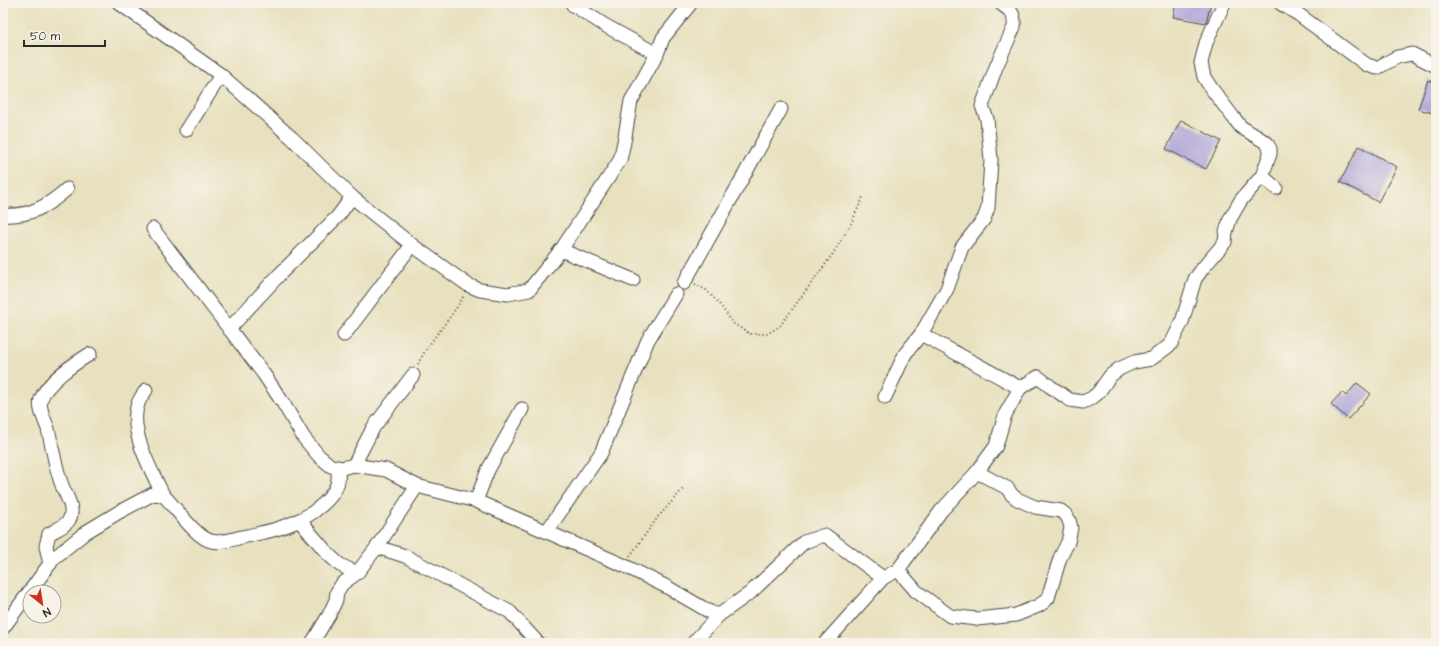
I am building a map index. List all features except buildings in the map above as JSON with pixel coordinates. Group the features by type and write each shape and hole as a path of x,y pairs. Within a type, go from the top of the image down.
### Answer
{"street":[{"path":"119,3 221,75 292,138 352,197 412,245 468,284 480,290 508,294 529,290 561,250 620,160 630,101 657,54 663,38 691,3"},
{"path":"885,396 905,354 921,334 947,289 962,247 984,219 988,208 991,160 987,119 982,106 996,68 1014,27 1015,20 1011,11 1000,3"},
{"path":"825,643 883,578 898,570 941,511 977,472 996,446 1005,415 1020,388 1038,377 1070,400 1083,402 1092,398 1098,393 1110,376 1119,369 1134,362 1151,359 1171,344 1182,322 1195,279 1225,242 1230,219 1241,200 1262,176 1270,154 1270,148 1267,143 1241,126 1204,77 1201,63 1206,43 1224,3"},
{"path":"1280,3 1298,14 1367,65 1377,68 1397,56 1412,54 1436,66"},
{"path":"573,5 606,26 657,54"},
{"path":"186,130 221,75"},
{"path":"684,283 781,109"},
{"path":"1262,176 1276,188"},
{"path":"3,214 19,215 32,212 53,201 67,189"},
{"path":"229,329 279,275 338,216 352,197"},
{"path":"153,229 283,403 304,438 319,456 331,466 342,468 354,465 386,470 417,486 476,501 623,565 673,590 710,612 719,615"},
{"path":"344,334 412,245"},
{"path":"561,250 633,280"},
{"path":"547,531 601,454 648,340 676,294"},
{"path":"921,334 1020,388"},
{"path":"50,564 46,546 50,534 69,521 71,516 69,501 53,457 41,399 52,383 72,366 90,354"},
{"path":"354,465 373,428 412,375"},
{"path":"146,390 138,404 136,418 139,444 163,495 200,536 210,541 220,542 276,529 299,520 325,503 337,486 339,478 337,468"},
{"path":"476,501 488,470 522,409"},
{"path":"898,570 916,591 950,616 977,619 1010,616 1029,610 1044,602 1048,598 1060,558 1068,542 1071,528 1069,520 1061,511 1036,507 1017,499 1007,488 977,472"},
{"path":"312,643 329,615 336,600 337,592 342,584 356,573 377,547 417,486"},
{"path":"3,628 54,558 86,532 106,520 153,494 163,495"},
{"path":"299,520 329,555 340,565 356,573"},
{"path":"693,643 719,615 750,593 804,542 825,535 883,578"},
{"path":"377,547 405,556 510,612 538,643"}],"path":[{"path":"684,283 695,284 706,290 717,300 734,324 750,334 766,334 780,326 832,255 850,226 863,197"},
{"path":"412,375 425,349 458,306 468,284"},
{"path":"623,565 658,517 684,488"}]}
